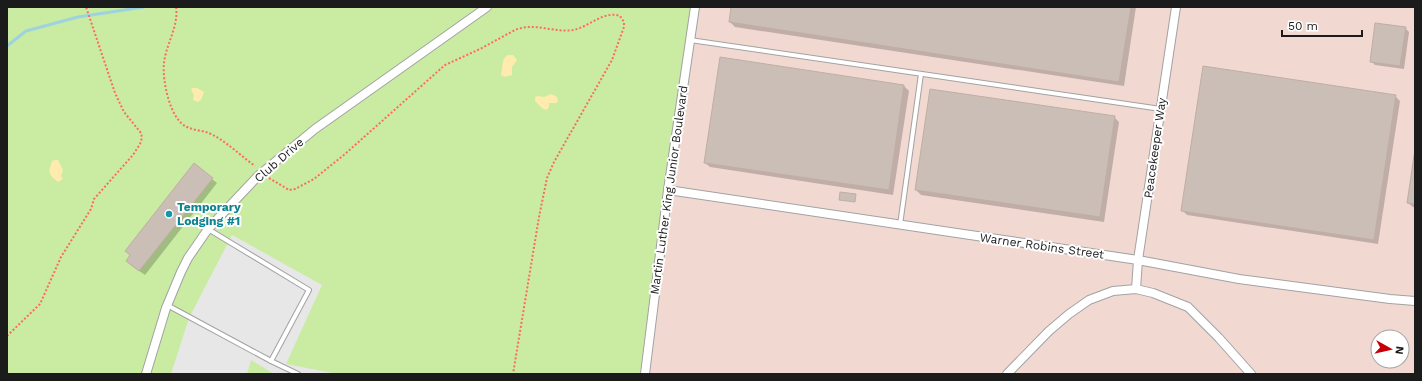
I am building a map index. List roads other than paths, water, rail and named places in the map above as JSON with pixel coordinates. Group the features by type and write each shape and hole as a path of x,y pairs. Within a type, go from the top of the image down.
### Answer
{"street":[{"name":"Club Drive","path":"146,374 167,305 188,258 208,229 262,172 315,129 487,7"},
{"name":"Martin Luther King Junior Boulevard","path":"645,374 668,190 695,7"},
{"name":"Peacekeeper Way","path":"1136,289 1138,260 1176,7"},
{"name":"Warner Robins Street","path":"668,190 1138,260 1240,280 1415,301"},
{"path":"1007,374 1049,331 1089,300 1112,291 1136,289 1153,293 1188,307 1219,338 1251,374"}],"lane":[{"path":"690,40 1160,109"},
{"path":"900,225 921,74"},
{"path":"208,229 309,290 271,361"},
{"path":"167,305 298,374"}],"waterway":[{"path":"7,46 26,31 78,17 144,7"}],"place":[{"name":"Temporary Lodging #1","path":"169,214"}]}
